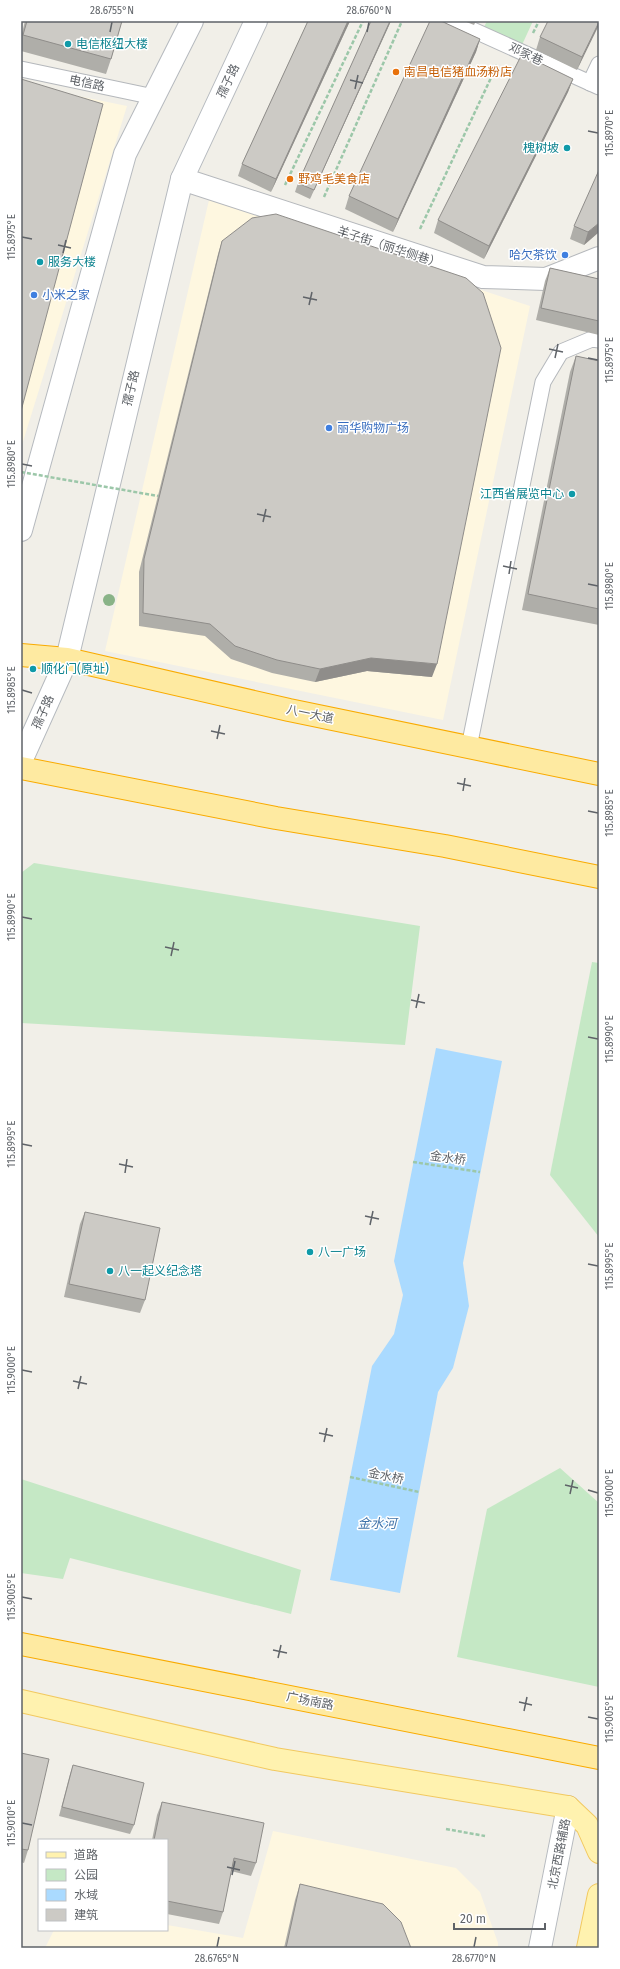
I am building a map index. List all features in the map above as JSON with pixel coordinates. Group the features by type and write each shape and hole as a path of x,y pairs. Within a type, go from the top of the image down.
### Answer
{"highway":[{"name":"八一大道","path":"21,655 67,659 289,710 599,774"},
{"path":"21,768 276,818 445,846 599,877"},
{"name":"广场南路","path":"21,1644 599,1758"}],"main road":[{"path":"21,530 125,154 192,21"},
{"name":"孺子路","path":"21,761 67,659 182,179 256,21"},
{"name":"羊子街（丽华侧巷）","path":"182,179 483,277 546,279 599,258"},
{"path":"21,1701 275,1759 568,1807 587,1825 599,1852"},
{"name":"北京西路辅路","path":"540,1948 568,1807"},
{"path":"588,1948 599,1894"}],"lane":[{"name":"邓家巷","path":"453,21 595,85"},
{"path":"595,85 599,64"},
{"name":"电信路","path":"21,69 154,97"},
{"path":"469,747 543,382 561,352 592,339 599,340"}],"path":[{"path":"285,184 363,21"},
{"path":"313,222 402,21"},
{"path":"408,253 506,45"},
{"path":"21,472 158,496"},
{"name":"金水桥","path":"413,1162 480,1172"},
{"name":"金水桥","path":"350,1477 419,1492"},
{"path":"446,1830 485,1836"}],"shaded area":[{"name":"服务大楼","path":"34,87 127,106 21,448 21,140"},
{"name":"丽华购物广场","path":"209,200 530,306 443,720 105,651"},
{"path":"273,1831 456,1868 480,1892 498,1943 498,1948 45,1948 54,1931 168,1931 168,1925 243,1938"}],"green space":[{"path":"487,21 533,21 521,47 483,29"},
{"path":"34,863 420,926 405,1045 21,1023 21,873"},
{"path":"592,962 599,963 599,1237 550,1175"},
{"path":"560,1468 599,1503 599,1687 457,1657 487,1509"},
{"path":"21,1479 301,1570 291,1614 70,1558 63,1579 21,1573"}],"water":[{"name":"金水河","path":"436,1048 502,1061 463,1263 469,1306 453,1368 438,1392 400,1593 330,1580 372,1366 394,1334 403,1295 394,1261"}],"building":[{"name":"电信枢纽大楼","path":"27,21 122,21 111,59 23,35"},
{"path":"308,21 348,21 276,179 242,164"},
{"path":"371,21 390,21 314,190 298,183"},
{"path":"430,21 441,21 480,39 398,219 349,196"},
{"path":"548,21 599,22 582,57 540,37"},
{"path":"522,54 573,79 489,246 438,220"},
{"name":"服务大楼","path":"21,79 103,104 21,411"},
{"path":"599,170 599,223 588,232 574,226"},
{"name":"丽华购物广场","path":"276,214 466,278 483,293 501,348 437,664 371,658 320,669 277,660 235,646 210,624 143,613 144,559 222,241 252,218"},
{"path":"550,268 599,279 599,321 541,308"},
{"name":"江西省展览中心","path":"576,356 599,361 599,609 528,594"},
{"path":"85,1212 160,1228 145,1300 69,1284"},
{"path":"21,1753 49,1759 28,1850 21,1849"},
{"path":"73,1765 144,1783 134,1825 62,1807"},
{"path":"162,1802 264,1823 256,1863 234,1858 223,1912 168,1901 168,1839 154,1839"},
{"path":"300,1884 383,1904 401,1922 411,1948 286,1948"}],"place":[{"name":"电信枢纽大楼","path":"68,44"},
{"name":"南昌电信猪血汤粉店","path":"396,72"},
{"name":"槐树坡","path":"567,148"},
{"name":"野鸡毛美食店","path":"290,179"},
{"name":"哈欠茶饮","path":"565,255"},
{"name":"服务大楼","path":"40,262"},
{"name":"小米之家","path":"34,295"},
{"name":"丽华购物广场","path":"329,428"},
{"name":"江西省展览中心","path":"572,494"},
{"name":"顺化门(原址)","path":"33,669"},
{"name":"八一广场","path":"310,1252"},
{"name":"八一起义纪念塔","path":"110,1271"}]}
